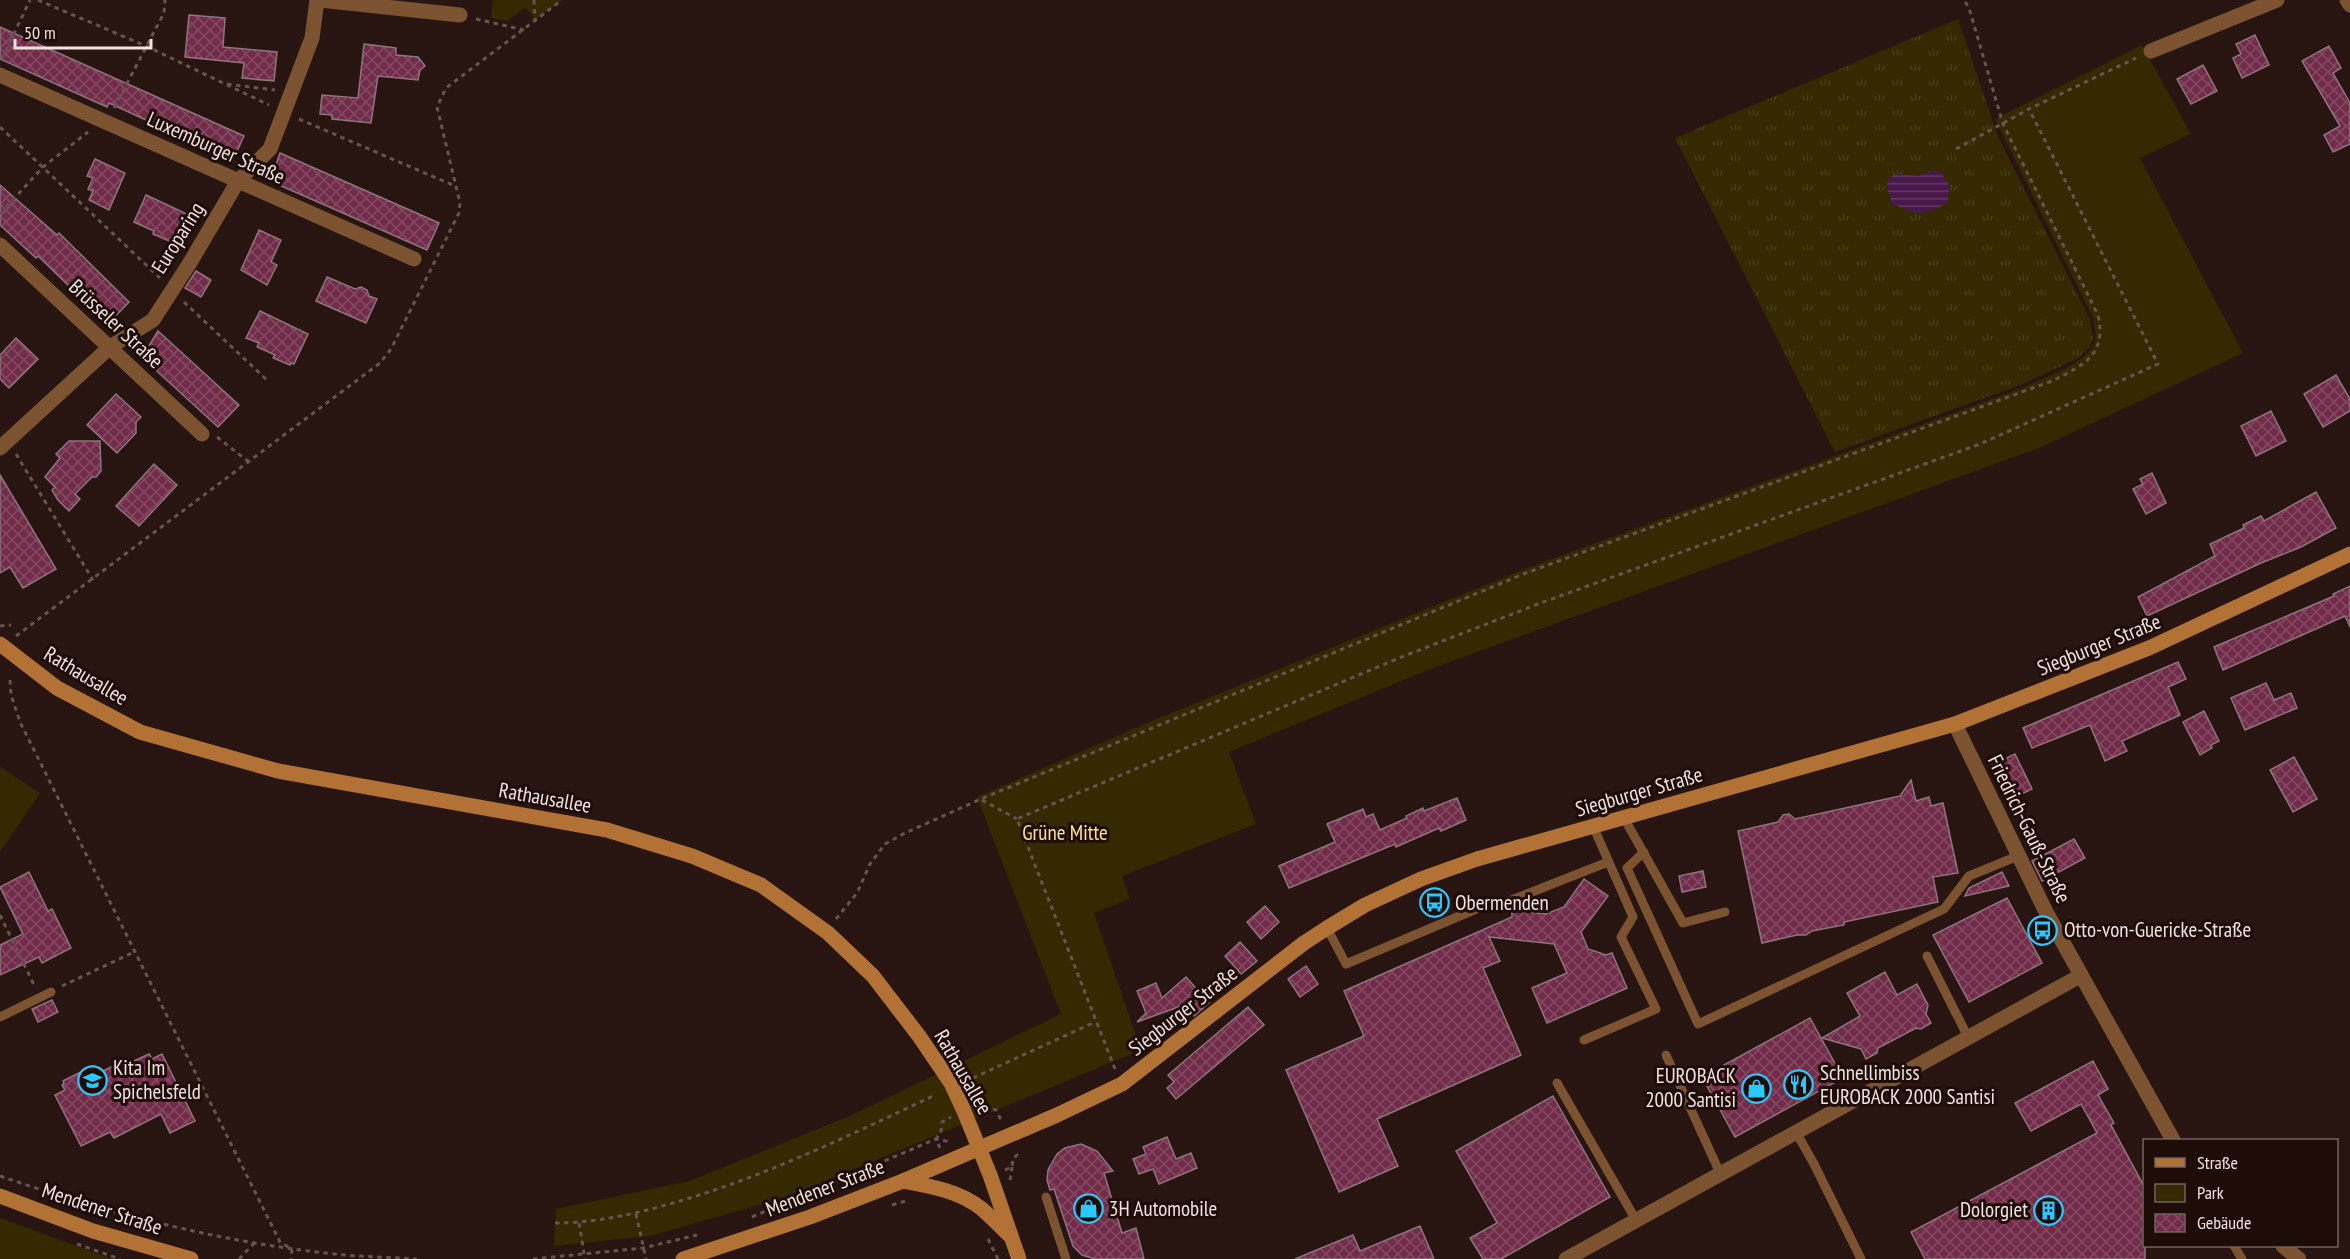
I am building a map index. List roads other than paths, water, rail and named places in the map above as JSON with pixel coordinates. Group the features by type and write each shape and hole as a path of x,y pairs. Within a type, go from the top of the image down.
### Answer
{"street":[{"path":"319,0 460,15"},
{"name":"Europaring","path":"4,444 110,347 153,320 238,182 270,149 312,38 319,0"},
{"path":"2151,51 2277,0"},
{"path":"2347,0 2350,5"},
{"name":"Luxemburger Straße","path":"0,75 414,259"},
{"name":"Brüsseler Straße","path":"0,244 202,434"},
{"name":"Siegburger Straße","path":"980,1147 1057,1115 1122,1084 1304,943 1365,905 1421,879 1477,859 1955,724 2163,642 2350,554"},
{"name":"Rathausallee","path":"0,644 57,688 140,732 278,771 607,830 692,856 761,885 828,933 873,976 919,1036 951,1083 980,1147 1019,1259"},
{"name":"Friedrich-Gauß-Straße","path":"1955,724 2018,856 2080,976 2172,1139"},
{"path":"1566,1259 2080,976"},
{"name":"Mendener Straße","path":"683,1259 810,1218 980,1147"},
{"path":"903,1181 954,1193 980,1208 1011,1237"},
{"name":"Mendener Straße","path":"0,1196 93,1231 191,1259"},
{"path":"2285,1247 2299,1259"}],"lane":[{"path":"1624,818 1683,923 1725,912"},
{"path":"1584,1040 1656,1009 1621,937 1633,917 1593,826"},
{"path":"1644,852 1627,868 1698,1024 1944,909 1969,876 2018,856"},
{"path":"1509,901 1608,862"},
{"path":"1327,928 1346,964 1482,907"},
{"path":"1927,956 1968,1037"},
{"path":"0,1017 51,992"},
{"path":"1666,1054 1720,1173"},
{"path":"1557,1083 1636,1220"},
{"path":"1796,1132 1861,1259"},
{"path":"1046,1197 1066,1259"}],"place":[{"name":"Obermenden","path":"1434,903"},
{"name":"Otto-von-Guericke-Straße","path":"2043,930"},
{"name":"Kita Im Spichelsfeld","path":"92,1080"},
{"name":"Schnellimbiss EUROBACK 2000 Santisi","path":"1799,1085"},
{"name":"EUROBACK 2000 Santisi","path":"1757,1088"},
{"name":"3H Automobile","path":"1088,1209"},
{"name":"Dolorgiet","path":"2049,1210"}],"park label":[{"name":"Grüne Mitte","path":"1065,833"}]}
